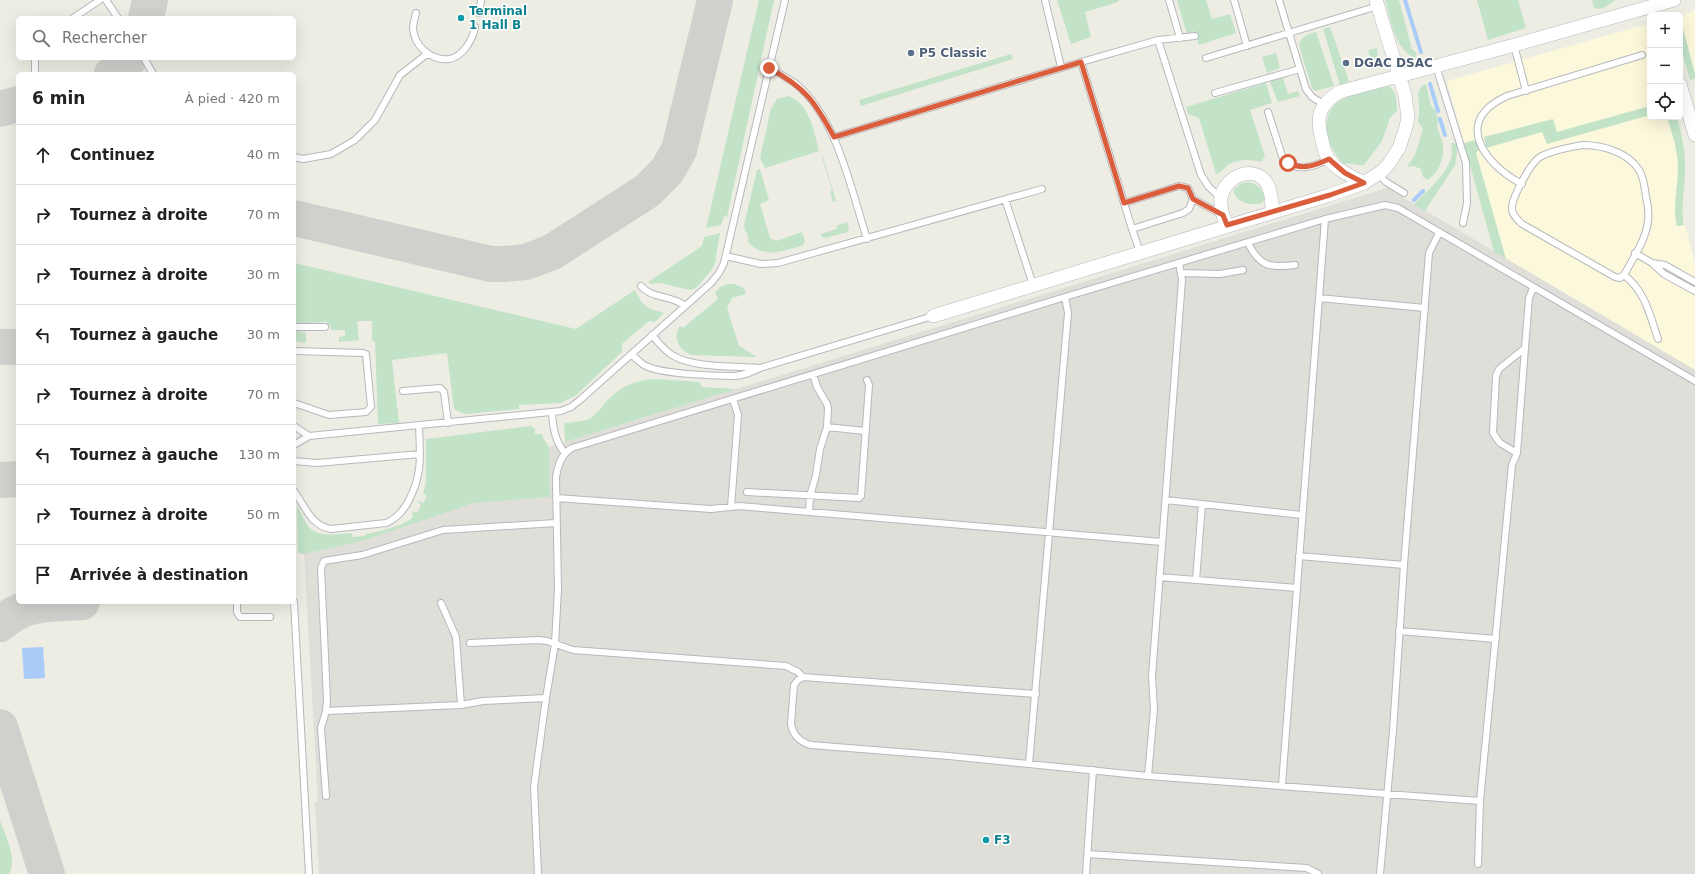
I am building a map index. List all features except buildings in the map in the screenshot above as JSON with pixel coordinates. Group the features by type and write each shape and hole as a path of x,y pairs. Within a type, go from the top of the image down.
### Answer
{"street":[{"path":"1364,183 1345,173 1329,159 1325,153 1318,123 1319,117 1325,104 1339,92 1658,10 1674,0"},
{"path":"933,316 1140,252 1225,220 1272,212 1364,183 1388,165 1394,157 1406,128 1408,116 1407,106 1399,76 1377,3"},
{"path":"1683,94 1695,135"},
{"path":"1225,220 1221,198 1225,187 1234,177 1247,173 1260,177 1269,187 1272,200 1272,212"}],"lane":[{"path":"76,16 100,0"},
{"path":"106,0 117,16"},
{"path":"479,13 482,0"},
{"path":"296,444 309,436 561,411 571,407 632,355 719,273 726,256 785,0"},
{"path":"1045,0 1061,67"},
{"path":"1169,0 1180,38"},
{"path":"1234,0 1247,46"},
{"path":"1279,0 1306,89 1312,97 1325,104"},
{"path":"1206,58 1290,34 1377,3"},
{"path":"416,13 413,27 415,38 421,48 428,54 450,59 459,54 467,47 474,35 475,27"},
{"path":"834,137 1061,67 1158,40 1195,36"},
{"path":"1158,40 1201,175 1209,187 1221,198"},
{"path":"1514,46 1526,91"},
{"path":"296,157 303,159 331,154 355,140 375,120 400,75 428,54"},
{"path":"1522,184 1499,170 1486,156 1477,131 1477,124 1485,112 1498,100 1642,55"},
{"path":"35,60 35,72"},
{"path":"145,60 152,72"},
{"path":"1081,62 1140,252"},
{"path":"1436,66 1466,163 1467,203 1463,223"},
{"path":"769,68 795,83 810,98 834,137 867,239"},
{"path":"1214,93 1300,69"},
{"path":"1268,112 1283,159 1288,163 1296,167 1304,168 1311,167 1329,159"},
{"path":"1582,145 1594,145 1620,154 1630,161 1638,169 1643,179 1649,212 1645,233 1635,254 1624,275 1620,278 1615,277 1522,224 1515,217 1512,209 1513,202 1532,164 1539,158 1561,150 1582,145"},
{"path":"1378,173 1386,182 1404,193"},
{"path":"1124,203 1179,186 1188,188 1193,199 1225,220"},
{"path":"726,256 761,264 778,263 1042,189"},
{"path":"1005,199 1033,285"},
{"path":"1132,229 1183,213 1189,209 1193,199"},
{"path":"538,874 534,787 546,698 556,644 558,589 556,524 557,471 565,453 572,448 1325,219 1385,205 1398,208 1695,381"},
{"path":"1282,785 1325,219"},
{"path":"1380,874 1388,793 1399,631 1429,253 1439,233"},
{"path":"1248,243 1254,254 1261,262 1278,267 1295,265"},
{"path":"1635,254 1652,263 1664,274 1695,292"},
{"path":"1148,776 1154,709 1152,677 1182,273 1179,263"},
{"path":"1652,263 1665,265 1695,282"},
{"path":"1182,273 1220,274 1243,270"},
{"path":"1624,275 1634,282 1640,291 1658,339"},
{"path":"641,286 644,290 674,299 685,306"},
{"path":"1478,864 1480,801 1512,465 1517,453 1529,298 1533,288"},
{"path":"1029,764 1068,313 1065,297"},
{"path":"1319,298 1425,308"},
{"path":"632,355 644,365 670,372 734,376 933,316"},
{"path":"296,327 325,327"},
{"path":"652,336 671,355 681,360 694,363 760,368"},
{"path":"1517,453 1500,443 1493,433 1496,376 1499,369 1525,348"},
{"path":"296,351 366,354 371,407 366,412 329,415 296,405"},
{"path":"810,512 810,496 816,475 821,444 827,428 827,404 818,389 813,374"},
{"path":"747,492 859,498 861,496 869,385 868,380"},
{"path":"403,392 440,388 444,392 448,423"},
{"path":"731,507 738,415 733,399"},
{"path":"552,413 552,424 558,444 565,453"},
{"path":"296,494 314,522 324,528 331,529 386,524 399,515 406,507 416,488 419,477 419,426"},
{"path":"296,427 309,436"},
{"path":"827,428 865,431"},
{"path":"296,461 317,463 420,454"},
{"path":"556,498 711,509 731,507 810,512 1162,542"},
{"path":"1166,500 1302,515"},
{"path":"1196,580 1202,504"},
{"path":"326,796 321,728 326,711 327,688 321,568 324,561 362,555 443,530 556,524"},
{"path":"1299,556 1404,566"},
{"path":"1159,577 1297,588"},
{"path":"236,604 237,612 240,617 270,617"},
{"path":"294,604 309,874"},
{"path":"442,604 456,637 461,705"},
{"path":"1399,631 1496,639"},
{"path":"470,643 535,639 547,641 573,650 786,666 798,672 803,677"},
{"path":"1036,694 803,677 794,685 791,724 794,734 806,744 1148,776 1480,801"},
{"path":"326,711 461,705 483,701 546,698"},
{"path":"1086,874 1094,770"},
{"path":"1088,854 1307,868 1318,874"}],"shaded area":[{"path":"1695,10 1695,74 1683,29 1684,15"},
{"path":"1647,24 1647,120 1678,120 1684,144 1685,171 1682,214 1695,263 1695,370 1494,252 1447,81"},
{"path":"1387,188 1695,370 1695,874 319,874 315,802 318,801 304,554 362,541 474,503 549,497 549,447"}],"green space":[{"path":"759,0 774,0 727,217 724,216 721,225 706,228"},
{"path":"1057,0 1119,0 1118,2 1085,12 1091,37 1071,44"},
{"path":"1177,0 1206,0 1212,19 1230,14 1236,33 1199,45 1194,31 1187,34"},
{"path":"1385,0 1399,0 1412,49 1417,53 1415,58 1402,48 1398,41 1394,33"},
{"path":"1477,0 1518,0 1526,28 1488,40"},
{"path":"1592,0 1615,0 1605,7 1597,9 1594,8"},
{"path":"1330,27 1349,81 1340,85 1323,29"},
{"path":"1683,29 1695,74 1695,79 1690,80 1683,56"},
{"path":"1316,32 1334,86 1315,91 1312,88 1299,46 1303,38"},
{"path":"1377,48 1378,63 1373,70 1368,50"},
{"path":"1276,53 1280,68 1267,73 1262,57"},
{"path":"1011,54 1013,59 861,106 859,100"},
{"path":"1283,78 1288,94 1298,91 1300,96 1278,102 1270,82"},
{"path":"1266,83 1272,103 1250,110 1265,156 1261,162 1245,160 1233,162 1216,174 1199,118 1188,114 1186,107"},
{"path":"1426,84 1431,106 1436,111 1438,120 1437,126 1443,144 1443,154 1440,165 1436,172 1428,180 1423,177 1421,169 1414,166 1407,167 1415,155 1423,129 1418,122 1418,94 1420,89"},
{"path":"1388,86 1395,93 1397,100 1397,111 1390,118 1382,141 1364,165 1344,164 1333,150 1327,134 1326,125 1332,109 1343,99 1362,92"},
{"path":"789,96 802,106 810,119 819,151 765,168 760,158 771,108 777,99"},
{"path":"1647,107 1647,116 1547,144 1542,132 1486,148 1484,137 1553,119 1557,132"},
{"path":"1668,120 1678,120 1685,158 1682,212 1684,225 1677,226 1675,205 1678,161"},
{"path":"1476,140 1479,150 1476,153 1506,259 1494,252 1464,143"},
{"path":"1451,143 1455,143 1458,148 1455,165 1425,211 1414,205 1434,185 1446,169 1452,152"},
{"path":"822,157 836,201 833,202 830,191 832,190"},
{"path":"760,169 769,200 760,204 770,238 776,241 802,232 805,241 803,245 780,252 766,252 753,247 747,241 749,238 744,225 757,170"},
{"path":"1247,182 1257,185 1261,189 1265,199 1262,203 1249,204 1237,198 1233,190 1240,184"},
{"path":"847,222 849,229 848,232 825,238 821,236 821,234 837,229 836,226"},
{"path":"720,233 715,263 711,271 696,288 690,290 660,283 651,284 648,282 702,246 704,237"},
{"path":"296,263 576,329 635,290 640,300 646,306 664,313 655,322 649,321 622,344 622,352 575,396 561,403 519,405 519,409 465,414 454,409 447,353 392,360 399,423 378,424 375,341 372,341 372,321 357,321 359,340 339,342 339,337 345,336 345,330 331,330 329,324 326,322 296,324"},
{"path":"734,284 744,288 746,294 732,298 727,308 739,346 757,357 691,355 687,353 678,343 677,335 680,326 683,328 718,299 715,292 722,286"},
{"path":"296,330 306,333 306,343 296,341"},
{"path":"656,379 699,382 702,387 736,389 565,442 564,423 589,419 617,391 635,382"},
{"path":"531,426 535,429 535,434 542,434 549,447 550,497 474,503 362,541 304,554 298,553 297,506 310,528 320,533 352,533 352,537 365,536 366,534 397,526 413,517 412,511 417,513 421,505 417,502 423,503 427,496 423,493 426,483 426,439"},
{"path":"0,820 10,847 12,861 9,874 0,874"}],"water":[{"path":"43,647 45,678 24,679 22,648"}],"waterway":[{"path":"1405,0 1421,52"},
{"path":"1430,84 1438,111"},
{"path":"1440,119 1445,135"},
{"path":"1414,200 1423,191"}],"taxiway":[{"path":"146,16 150,0"},
{"path":"296,218 491,264 526,262 552,252 647,191 667,171 679,150 715,0"},
{"path":"115,72 128,60"},
{"path":"0,109 16,105"},
{"path":"0,347 16,347"},
{"path":"0,480 16,479"},
{"path":"0,624 29,607 49,604"},
{"path":"0,727 47,874"}],"place":[{"name":"Terminal 1 Hall B","path":"461,18"},
{"name":"P5 Classic","path":"911,53"},
{"name":"DGAC DSAC","path":"1346,63"},
{"name":"F3","path":"986,840"}],"route":[{"path":"769,68 795,83 810,98 822,115 834,137 1081,62 1124,203 1183,186 1188,188 1193,199 1223,215 1227,225 1330,195 1364,183 1345,173 1334,165 1329,159 1320,164 1304,168 1296,167 1288,163"}]}
